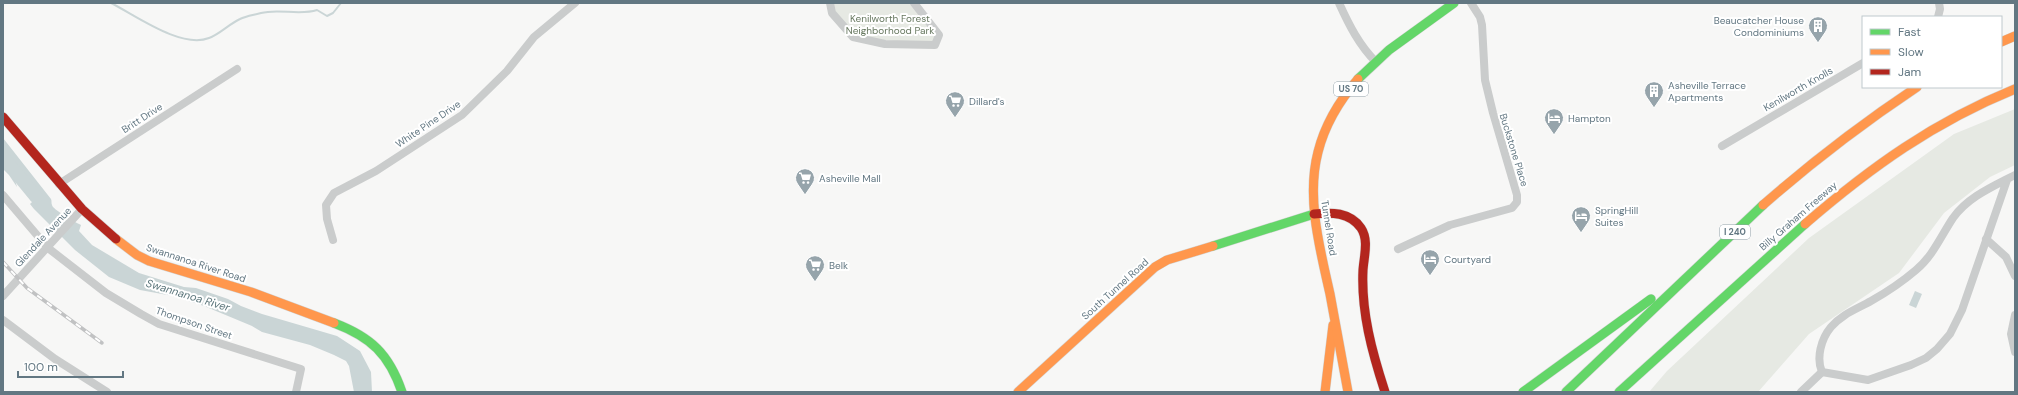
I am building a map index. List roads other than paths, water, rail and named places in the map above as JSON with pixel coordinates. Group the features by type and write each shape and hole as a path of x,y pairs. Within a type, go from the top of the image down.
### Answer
{"main road":[{"name":"Tunnel Road","path":"1348,392 1335,317 1314,214 1314,180 1323,134 1335,108 1360,78 1376,62 1454,3"},
{"path":"2002,42 2015,36"},
{"name":"I 240","path":"1566,392 1678,284 1809,166 1854,130 1916,88"},
{"name":"Billy Graham Freeway","path":"1619,392 1661,352 1788,239 1878,164 1961,112 2015,89"},
{"name":"Swannanoa River Road","path":"3,117 82,210 122,245 149,261 251,292 356,332 367,339 389,363 398,378 402,392"},
{"name":"South Tunnel Road","path":"1018,392 1155,267 1167,260 1314,214 1336,213 1349,216 1361,228 1364,235 1364,315 1371,347 1385,392"},
{"path":"1524,392 1667,287 1678,284"},
{"path":"1325,392 1329,348 1335,317"},
{"path":"1632,392 1643,379 1661,352"}],"street":[{"name":"White Pine Drive","path":"334,240 327,219 326,205 334,193 376,171 462,115 507,71 534,37 575,3"},
{"path":"830,3 832,13 853,38 885,44 935,44 939,35 914,3"},
{"path":"1339,3 1353,33 1366,52 1376,62"},
{"name":"Buckstone Place","path":"1398,250 1450,225 1512,208 1517,202 1517,195 1485,80 1482,25 1480,17 1471,3"},
{"path":"1938,16 1940,9 1939,3"},
{"name":"Kenilworth Knolls","path":"1722,146 1862,64"},
{"name":"Britt Drive","path":"59,184 237,69"},
{"path":"1822,372 1819,364 1820,353 1823,339 1830,327 1844,314 1871,301 1900,283 1922,265 1930,257 1954,218 1970,200 2015,175"},
{"path":"1822,372 1868,380 1911,366 1926,358 1950,334 1962,310 2007,180"},
{"name":"Thompson Street","path":"3,195 48,248 106,293 159,324 301,369 296,392"},
{"name":"Glendale Avenue","path":"3,296 82,210"},
{"path":"1986,239 2006,257 2015,276"},
{"path":"2015,315 2011,334 2015,352"},
{"path":"3,320 55,359 107,392"},
{"path":"1801,392 1822,372"}],"water":[{"path":"3,138 51,199 53,207 81,225 79,231 92,245 139,273 184,287 196,288 228,299 262,314 337,336 360,351 371,372 372,392 354,392 349,366 346,361 334,355 310,345 262,332 252,326 204,306 173,296 140,290 109,277 75,250 34,209 30,204 33,201 31,193 27,187 16,175 14,176 17,187 3,169"},
{"path":"1915,291 1922,294 1916,308 1909,305"}],"waterway":[{"path":"111,3 172,35 185,39 198,40 209,38 247,16 275,11 310,12 317,10 327,16 333,13 341,3"},
{"name":"Swannanoa River","path":"3,157 36,197"}],"railway":[{"path":"3,262 27,288 102,343"}],"place":[{"name":"Beaucatcher House Condominiums","path":"1818,43"},
{"name":"Asheville Terrace Apartments","path":"1654,108"},
{"name":"Dillard's","path":"955,118"},
{"name":"Hampton","path":"1554,135"},
{"name":"Asheville Mall","path":"805,195"},
{"name":"SpringHill Suites","path":"1581,233"},
{"name":"Courtyard","path":"1430,276"},
{"name":"Belk","path":"815,282"}],"park label":[{"name":"Kenilworth Forest Neighborhood Park","path":"890,24"}]}
